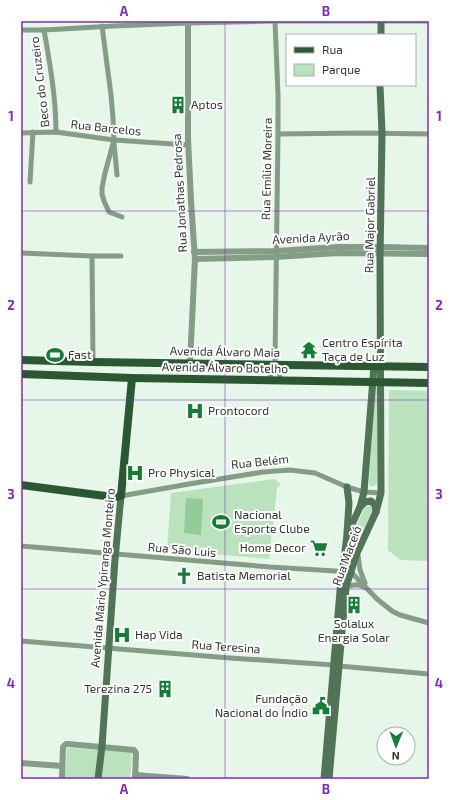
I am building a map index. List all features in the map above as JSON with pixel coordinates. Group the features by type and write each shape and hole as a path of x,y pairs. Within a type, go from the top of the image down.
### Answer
{"main road":[{"path":"381,34 382,21"},
{"name":"Rua Major Gabriel","path":"377,366 382,133 380,86"},
{"name":"Avenida Álvaro Maia","path":"21,360 429,366"},
{"name":"Rua Maceió","path":"324,779 346,587 357,553 376,512 381,494 377,366"},
{"name":"Avenida Álvaro Botelho","path":"21,374 132,378 429,383"},
{"name":"Avenida Mário Ypiranga Monteiro","path":"98,779 132,378"},
{"name":"Rua Maceió","path":"329,779 342,571 347,535 360,507 364,492 377,382"},
{"name":"Rua Belém","path":"21,485 121,496"},
{"path":"347,487 347,535"},
{"path":"360,507 365,502 371,501 375,505 376,512"}],"street":[{"name":"Rua Emílio Moreira","path":"275,21 278,95 275,364 279,372 280,380"},
{"path":"21,30 102,26 113,23 429,21"},
{"name":"Rua Jonathas Pedrosa","path":"188,22 188,145 195,259 190,363"},
{"path":"102,26 112,95 117,175"},
{"name":"Beco do Cruzeiro","path":"44,30 53,81 56,111 56,132"},
{"name":"Rua Barcelos","path":"21,132 56,132 114,140 188,145"},
{"path":"30,182 33,132"},
{"path":"278,134 429,134"},
{"path":"114,140 105,173 102,194 109,212 122,217"},
{"name":"Avenida Ayrão","path":"195,259 338,250 429,248"},
{"name":"Avenida Ayrão","path":"380,250 429,254"},
{"name":"Avenida Ayrão","path":"194,252 276,254"},
{"path":"21,253 121,256"},
{"path":"92,256 93,362"},
{"name":"Rua Emílio Moreira","path":"270,380 271,370 275,364"},
{"name":"Rua Belém","path":"121,496 277,470 295,470 315,473 347,487 364,492 381,494"},
{"name":"Rua São Luis","path":"21,546 270,567 351,572"},
{"path":"357,553 362,576 368,590"},
{"path":"351,572 377,599 392,611 400,616 429,623"},
{"path":"346,587 358,584 368,590"},
{"name":"Rua Teresina","path":"21,641 429,674"},
{"path":"62,779 64,747 66,744 135,750 135,777 187,779"},
{"path":"21,763 62,766"}],"green space":[{"path":"375,384 378,384 377,484 370,486 369,484"},
{"path":"389,390 429,391 429,561 400,560 388,550"},
{"name":"Nacional Esporte Clube","path":"274,479 281,484 277,488 269,559 167,550 171,493"},
{"path":"366,506 371,506 373,512 355,544 343,584 351,536"},
{"path":"67,748 132,752 130,779 65,779"}],"shaded area":[{"path":"186,498 203,499 201,535 184,533"}],"place":[{"name":"Aptos","path":"178,105"},
{"name":"Centro Espírita Taça de Luz","path":"309,350"},
{"name":"Fast","path":"55,355"},
{"name":"Prontocord","path":"195,411"},
{"name":"Pro Physical","path":"135,473"},
{"name":"Nacional Esporte Clube","path":"221,522"},
{"name":"Home Decor","path":"319,548"},
{"name":"Batista Memorial","path":"184,576"},
{"name":"Solalux Energia Solar","path":"354,605"},
{"name":"Hap Vida","path":"122,635"},
{"name":"Terezina 275","path":"165,689"},
{"name":"Fundação Nacional do Índio","path":"321,706"}]}
